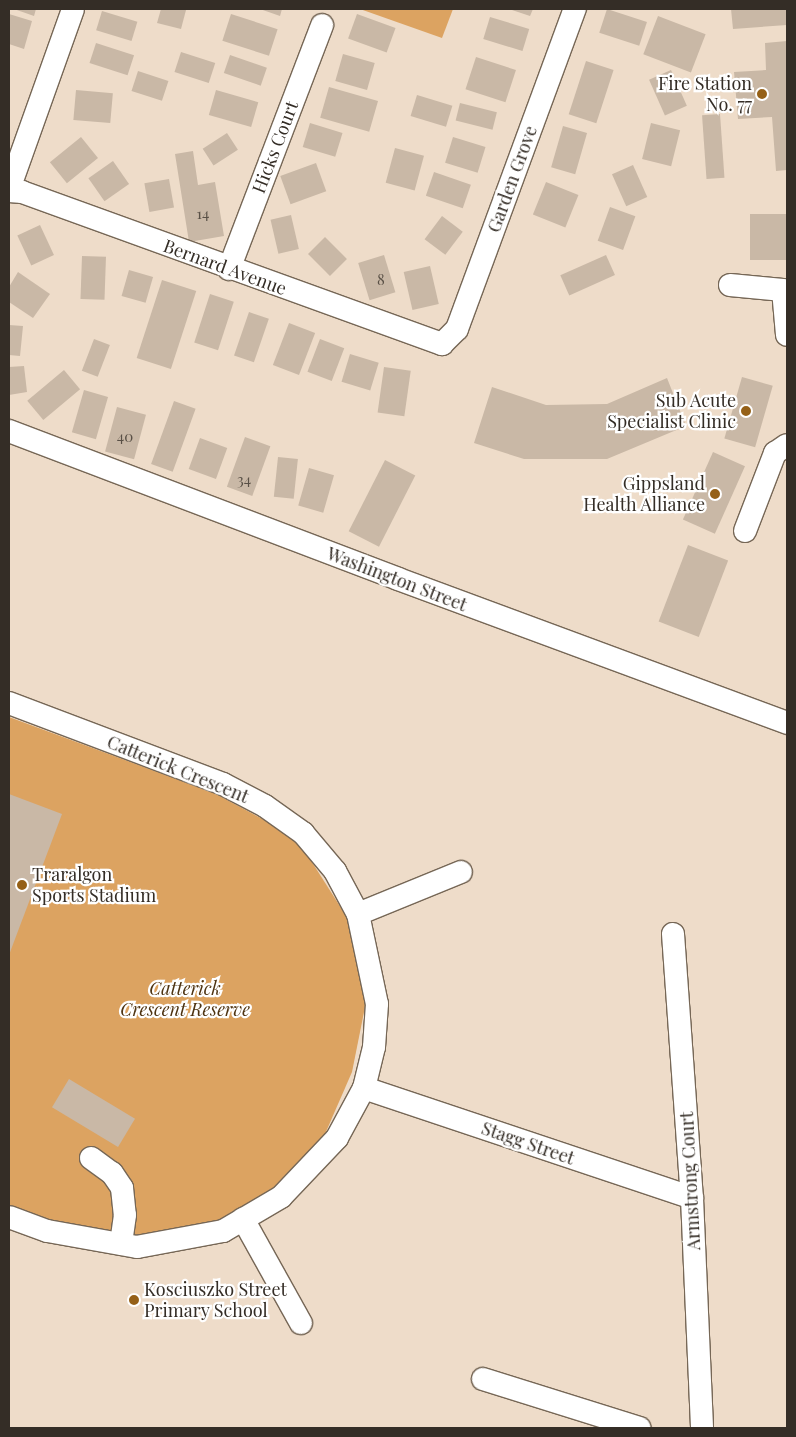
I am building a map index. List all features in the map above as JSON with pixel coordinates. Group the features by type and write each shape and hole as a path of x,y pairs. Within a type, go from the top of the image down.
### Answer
{"street":[{"path":"9,190 73,9"},
{"name":"Garden Grove","path":"442,344 457,329 575,9"},
{"name":"Hicks Court","path":"229,269 322,25"},
{"name":"Bernard Avenue","path":"9,190 22,192 229,269 442,344"},
{"path":"730,284 785,289 787,336"},
{"name":"Washington Street","path":"9,432 398,579 787,722"},
{"path":"745,531 775,453 787,445"},
{"name":"Catterick Crescent","path":"9,703 223,784 266,806 303,832 335,871 358,914 377,1004 374,1047 364,1088 337,1138 281,1197 243,1219 223,1230 138,1247 47,1232 9,1217"},
{"path":"358,914 461,872"},
{"name":"Armstrong Court","path":"673,934 692,1198 702,1428"},
{"name":"Stagg Street","path":"364,1088 692,1198"},
{"path":"91,1158 112,1173 122,1188 125,1215 121,1244"},
{"path":"243,1219 301,1323"},
{"path":"483,1379 639,1428"}],"green space":[{"path":"360,9 453,9 442,38"},
{"name":"Catterick Crescent Reserve","path":"9,717 214,793 296,837 350,922 366,1002 352,1072 325,1134 273,1188 219,1221 141,1237 51,1223 9,1207"}],"building":[{"path":"14,9 36,9 34,16"},
{"path":"161,9 186,10 181,29 157,23"},
{"path":"260,9 282,9 280,16"},
{"path":"509,9 533,9 530,16"},
{"path":"607,9 647,22 639,46 599,33"},
{"path":"731,9 787,9 787,25 733,29"},
{"path":"102,11 137,22 132,41 96,30"},
{"path":"9,14 32,21 24,49 9,44"},
{"path":"231,14 278,29 269,56 222,41"},
{"path":"357,14 396,28 387,52 348,38"},
{"path":"658,16 706,34 691,73 643,54"},
{"path":"490,17 529,29 522,51 483,39"},
{"name":"Fire Station No. 77","path":"787,41 787,170 776,171 772,117 738,119 734,72 766,70 765,43"},
{"path":"96,43 134,55 128,75 90,63"},
{"path":"181,52 215,63 209,83 175,72"},
{"path":"343,54 375,63 367,90 335,81"},
{"path":"230,55 267,68 261,86 224,73"},
{"path":"476,57 516,70 505,102 465,89"},
{"path":"586,61 614,70 596,123 569,114"},
{"path":"671,70 687,106 665,115 649,80"},
{"path":"138,71 168,81 162,101 132,91"},
{"path":"329,87 378,101 369,132 320,118"},
{"path":"76,90 113,93 110,123 73,120"},
{"path":"216,90 258,102 251,127 209,115"},
{"path":"417,95 452,106 446,127 411,116"},
{"path":"460,103 497,112 493,130 456,120"},
{"path":"720,114 724,178 707,179 702,115"},
{"path":"310,123 343,133 335,157 303,147"},
{"path":"651,123 680,130 671,166 642,159"},
{"path":"563,126 587,133 575,174 551,167"},
{"path":"227,133 238,150 214,166 203,149"},
{"path":"81,137 98,158 67,183 50,162"},
{"path":"453,137 486,147 478,173 445,163"},
{"path":"395,148 424,156 415,191 386,183"},
{"path":"193,151 198,185 215,182 224,236 189,242 175,154"},
{"path":"113,161 129,184 104,201 88,178"},
{"path":"316,163 326,191 291,204 280,176"},
{"path":"633,165 647,197 626,206 612,174"},
{"path":"434,172 471,185 463,208 426,196"},
{"path":"169,179 174,208 149,212 144,183"},
{"path":"546,182 578,195 565,228 533,214"},
{"path":"610,207 635,216 623,250 598,241"},
{"path":"750,214 787,214 787,260 750,260"},
{"path":"291,215 299,249 278,254 271,220"},
{"path":"442,216 463,232 445,255 425,239"},
{"path":"40,225 54,255 31,265 17,236"},
{"path":"325,237 347,259 330,276 308,254"},
{"path":"384,255 395,292 370,300 358,263"},
{"path":"606,255 615,275 569,295 560,275"},
{"path":"82,256 106,257 104,300 80,299"},
{"path":"430,266 439,304 412,310 404,272"},
{"path":"129,270 153,277 146,303 122,296"},
{"path":"18,272 50,294 33,318 9,302 9,287"},
{"path":"162,280 196,291 171,369 137,358"},
{"path":"210,294 234,302 218,350 194,343"},
{"path":"249,312 269,319 254,362 234,355"},
{"path":"289,323 315,333 299,375 273,365"},
{"path":"9,325 23,326 20,356 9,355"},
{"path":"94,339 110,345 98,377 82,371"},
{"path":"320,339 344,348 332,381 307,372"},
{"path":"350,354 379,363 370,391 342,382"},
{"path":"24,366 27,392 9,395 9,367"},
{"path":"384,367 411,371 404,416 378,413"},
{"path":"64,370 80,389 43,420 27,401"},
{"name":"Sub Acute Specialist Clinic","path":"742,377 773,386 755,447 724,439"},
{"path":"667,378 686,426 607,459 524,459 474,443 492,387 546,405 607,404"},
{"path":"84,390 108,397 96,439 72,432"},
{"path":"174,401 196,409 173,472 151,464"},
{"path":"117,407 146,415 134,459 105,451"},
{"path":"245,437 270,446 252,496 227,487"},
{"path":"200,438 227,448 216,479 189,469"},
{"name":"Gippsland Health Alliance","path":"713,452 745,466 715,534 683,520"},
{"path":"278,457 298,459 294,499 274,497"},
{"path":"385,460 415,475 379,547 349,531"},
{"path":"309,468 334,475 323,513 298,505"},
{"path":"688,545 728,560 699,637 659,622"},
{"name":"Traralgon Sports Stadium","path":"9,794 62,814 9,955"},
{"path":"69,1079 135,1119 118,1147 52,1107"}],"place":[{"name":"Fire Station No. 77","path":"762,94"},
{"name":"Sub Acute Specialist Clinic","path":"746,411"},
{"name":"Gippsland Health Alliance","path":"715,494"},
{"name":"Traralgon Sports Stadium","path":"22,885"},
{"name":"Kosciuszko Street Primary School","path":"134,1300"}]}
